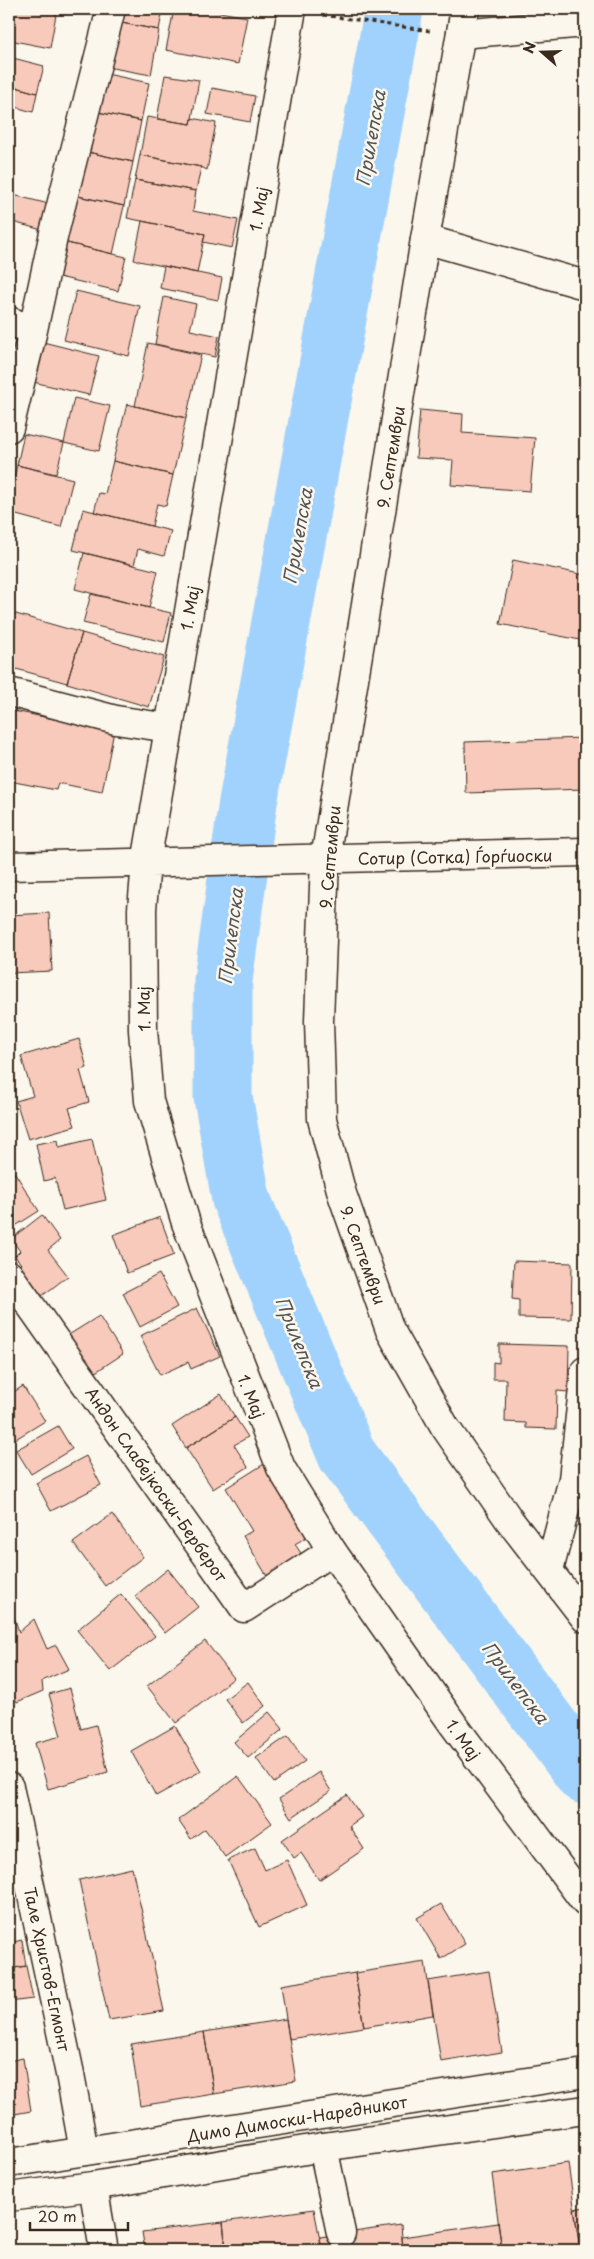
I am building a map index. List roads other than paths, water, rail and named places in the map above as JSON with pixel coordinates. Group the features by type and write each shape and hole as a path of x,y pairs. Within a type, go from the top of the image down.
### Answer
{"street":[{"path":"9,428 21,326 54,233 111,9"},
{"name":"1. Мај","path":"288,9 146,863 142,909 142,1030 149,1101 186,1223 278,1459 332,1551 453,1724 585,1902"},
{"path":"463,21 585,23"},
{"name":"9. Септември","path":"463,21 425,239 325,859 320,1021 322,1119 342,1194 390,1330 445,1427 510,1521 585,1618"},
{"path":"425,239 585,285"},
{"path":"9,692 116,720 169,728"},
{"name":"Сотир (Сотка) Ѓорѓиоски","path":"9,866 585,852"},
{"name":"Андон Слабејкоски-Берберот","path":"9,1275 244,1608 332,1551"},
{"path":"549,1570 573,1479 585,1371"},
{"name":"Тале Христов-Егмонт","path":"9,1787 70,2074 84,2151"},
{"name":"Димо Димоски-Наредникот","path":"9,2163 585,2073"},
{"name":"Димо Димоски-Наредникот","path":"9,2197 93,2186 323,2147 585,2110"},
{"path":"323,2147 341,2233"},
{"path":"93,2186 104,2250"}],"waterway":[{"name":"Прилепска","path":"394,9 248,802 223,980 223,1097 241,1199 347,1455 585,1775"}],"tunnel":[{"path":"341,2233 343,2250"}]}
